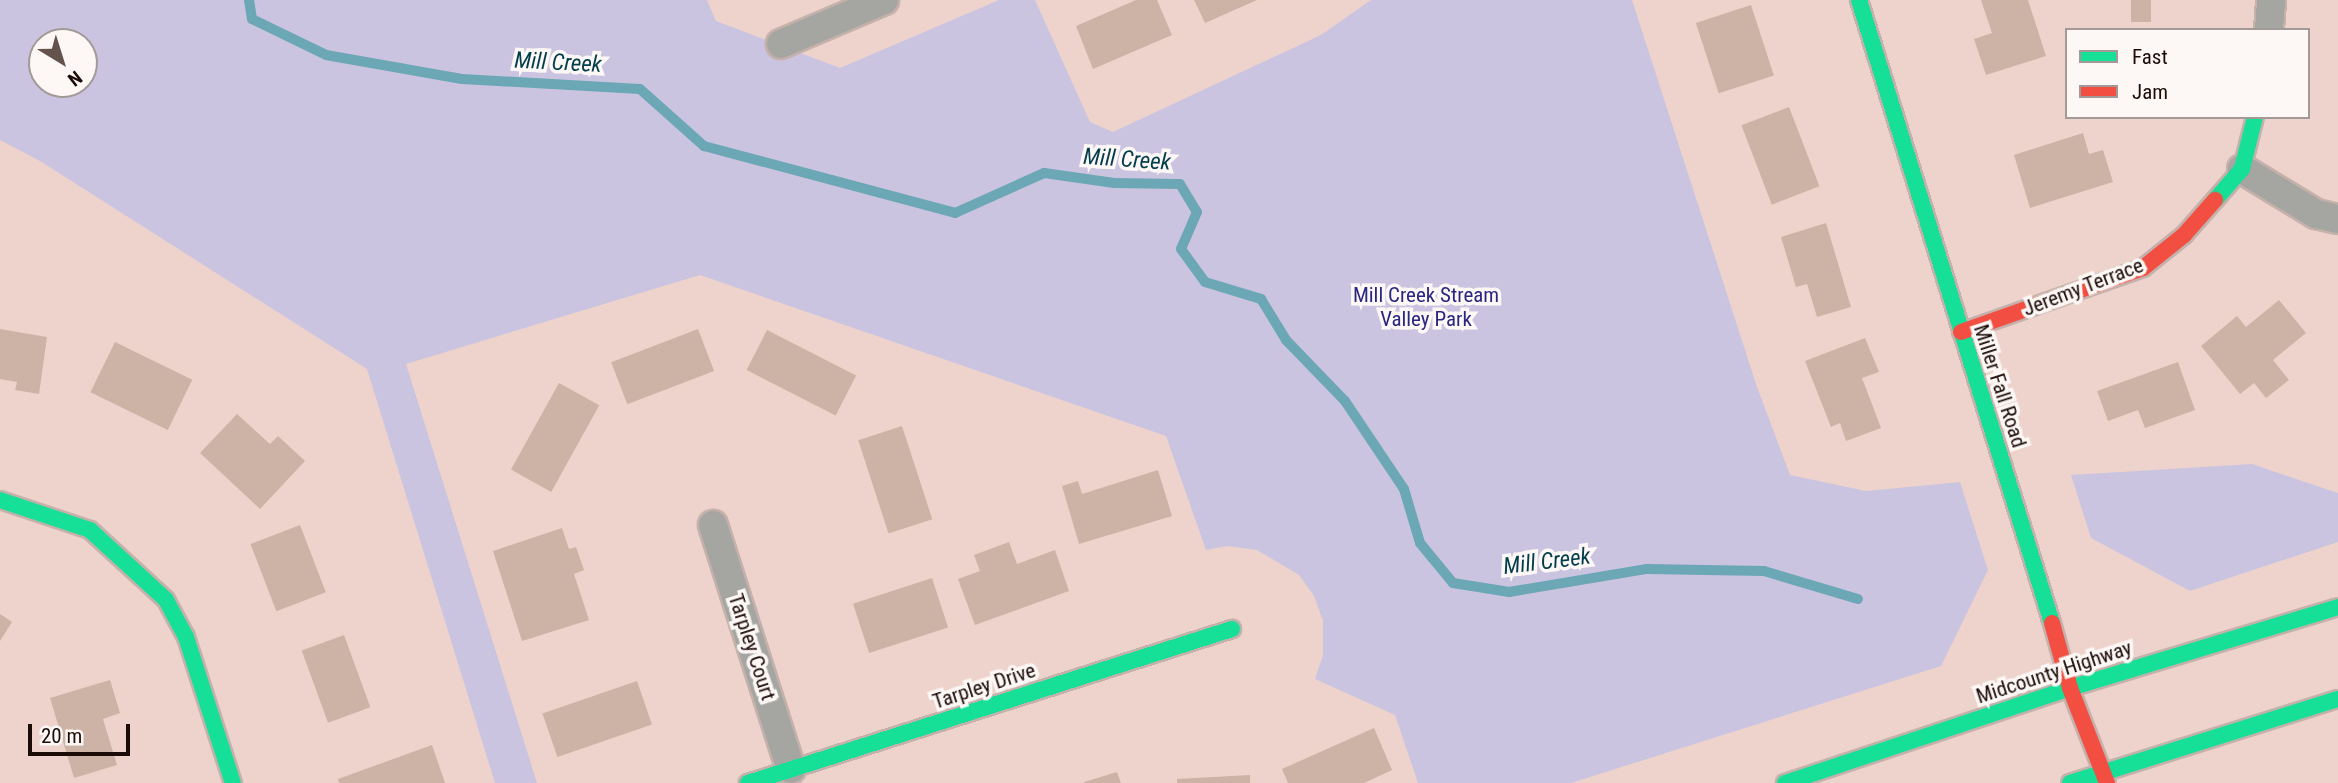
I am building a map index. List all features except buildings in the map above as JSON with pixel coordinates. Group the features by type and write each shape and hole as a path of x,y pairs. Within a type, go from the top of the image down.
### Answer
{"street":[{"path":"781,44 884,0"},
{"name":"Miller Fall Road","path":"1858,0 2070,688 2105,778"},
{"path":"2269,28 2271,0"},
{"name":"Jeremy Terrace","path":"1961,332 2143,268 2185,235 2242,169 2254,119"},
{"path":"2242,169 2316,214 2338,219"},
{"path":"0,500 90,530 166,600 186,637 233,783"},
{"name":"Tarpley Court","path":"713,525 791,769"},
{"name":"Midcounty Highway","path":"1785,783 2070,688 2338,607"},
{"name":"Tarpley Drive","path":"748,783 1232,629"},
{"path":"2070,783 2105,778 2338,699"}],"green space":[{"name":"Mill Creek Stream Valley Park","path":"0,0 707,0 716,21 840,68 999,0 1035,0 1090,122 1113,132 1321,35 1371,0 1632,0 1757,387 1790,475 1866,491 1960,482 1988,570 1941,666 1571,783 1418,783 1395,715 1315,679 1323,655 1323,621 1314,596 1299,575 1257,550 1227,546 1206,550 1166,436 700,275 406,364 537,783 495,783 367,369 40,161 0,140"},
{"path":"2252,464 2338,493 2338,542 2190,591 2091,538 2071,475"}],"waterway":[{"name":"Mill Creek","path":"249,0 252,19 326,55 462,79 640,89 704,146 955,213 1044,173 1114,183 1180,184 1197,212 1181,249 1205,282 1261,299 1286,340 1345,401 1404,489 1420,543 1453,583 1509,592 1647,569 1764,571 1858,599"}],"traffic: fast":[{"path":"1859,0 2052,623"},
{"path":"2215,200 2242,169 2254,119"},
{"path":"0,500 90,530 166,600 186,637 233,783"},
{"path":"1785,783 2070,688 2338,607"},
{"path":"748,783 1232,629"},
{"path":"2070,783 2338,699"}],"traffic: jam":[{"path":"1961,332 2143,268 2184,235 2215,200"},
{"path":"2052,623 2070,688 2107,783"}]}
